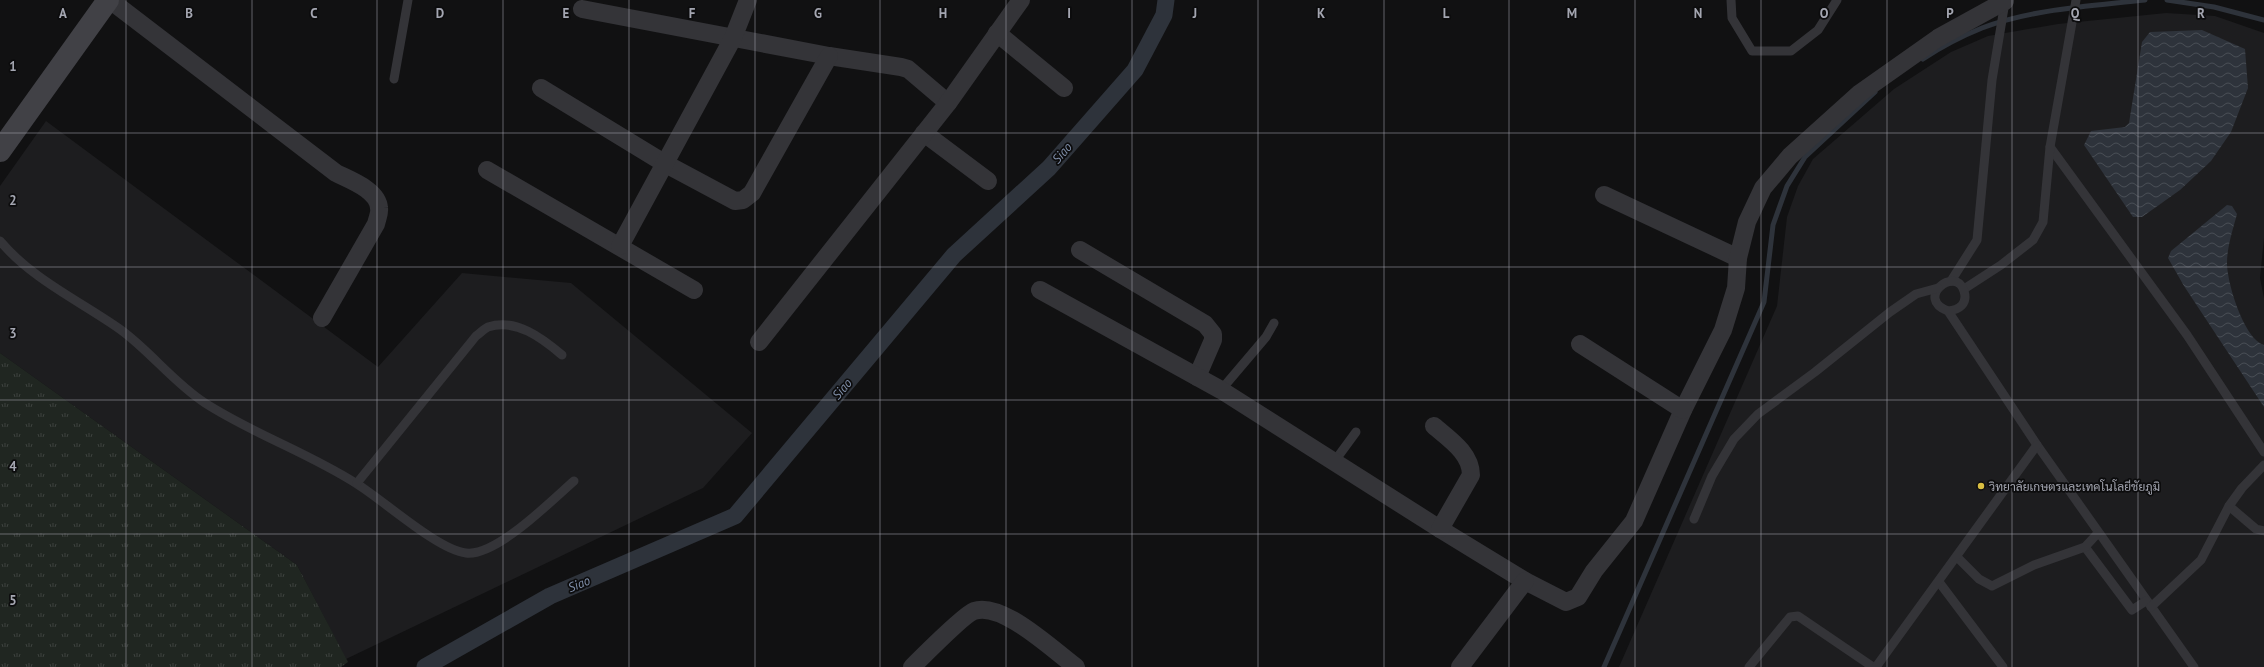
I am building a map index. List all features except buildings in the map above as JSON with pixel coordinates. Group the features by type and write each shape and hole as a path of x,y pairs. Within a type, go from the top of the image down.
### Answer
{"street":[{"path":"0,151 109,0 336,173 362,187 376,199 380,208 376,224 322,318"},
{"path":"620,246 664,162 733,38 748,0"},
{"path":"1040,290 1221,390 1440,529 1525,581 1566,602 1578,597 1594,571 1634,521 1683,410 1723,330 1736,288 1738,258 1748,222 1763,188 1790,156 1860,92 1938,38 2005,1"},
{"path":"759,342 948,103 997,33 1012,3"},
{"path":"582,9 829,56 908,69 948,103"},
{"path":"997,33 1064,88"},
{"path":"541,88 664,162 721,195 735,201 743,200 752,193 829,56"},
{"path":"924,133 988,181"},
{"path":"487,170 694,290"},
{"path":"1604,195 1738,258"},
{"path":"1080,250 1205,324 1213,334 1213,340 1198,377"},
{"path":"1580,344 1683,410"},
{"path":"1434,426 1465,455 1471,466 1471,474 1440,529"},
{"path":"1460,667 1525,581"},
{"path":"912,667 972,612 986,609 1007,616 1076,667"}],"lane":[{"path":"394,79 408,0"},
{"path":"1731,0 1732,18 1752,51 1791,52 1818,30 1837,0"},
{"path":"1964,289 2001,265 2033,240 2043,222 2050,147 2076,0"},
{"path":"1951,281 1977,240 1992,80 2005,1"},
{"path":"2050,147 2187,335 2264,452"},
{"path":"0,241 35,274 120,330 145,349 170,376 206,403 357,483 440,543 466,553 484,551 515,532 574,481"},
{"path":"1694,519 1712,476 1734,439 1758,414 1815,372 1890,312 1916,294 1938,288 1944,283 1951,281 1958,283 1964,289 1966,297 1963,305 1956,310 1948,311 1941,309 1936,302 1935,295 1938,288"},
{"path":"1948,311 2037,445 2194,667"},
{"path":"1221,390 1266,337 1274,323"},
{"path":"357,483 476,336 488,327 506,326 523,328 540,337 562,355"},
{"path":"1334,462 1356,432"},
{"path":"1876,667 2037,445"},
{"path":"2085,547 2132,610 2148,604 2201,560 2229,506 2242,488 2264,465"},
{"path":"2229,506 2256,529 2264,530"},
{"path":"1957,557 1979,579 1992,586 2034,565 2085,547 2098,533"},
{"path":"1939,582 2003,667"},
{"path":"1754,665 1790,617 1798,616 1873,667"}],"shaded area":[{"name":"วิทยาลัยเกษตรและเทคโนโลยีชัยภูมิ","path":"2166,13 2215,16 2264,33 2264,238 2260,278 2264,298 2264,667 1619,667 1777,306 1787,217 1798,186 1813,159 1894,89 1951,52 1988,36 2058,24"},
{"path":"46,121 378,367 462,273 571,283 752,433 703,488 346,659 297,565 0,353 0,186"}],"green space":[{"path":"0,353 297,565 348,662 341,667 0,667"}],"water":[{"path":"2202,30 2245,49 2248,88 2231,132 2211,161 2180,190 2142,217 2133,217 2084,145 2091,131 2125,127 2129,123 2142,42 2150,32"},
{"path":"2227,205 2232,206 2237,214 2230,238 2227,263 2233,296 2250,332 2257,341 2264,345 2264,407 2184,286 2168,258 2171,251"}],"waterway":[{"name":"Siao","path":"425,667 550,596 735,516 954,255 1049,168 1135,70 1164,15 1166,0"},
{"path":"1923,59 1959,38 1982,28 2021,16 2083,6 2145,0"},
{"path":"2167,0 2214,7 2264,20"},
{"path":"1604,667 1764,302 1773,225 1787,186 1805,157 1875,92"}],"place":[{"name":"วิทยาลัยเกษตรและเทคโนโลยีชัยภูมิ","path":"1981,486"}]}
